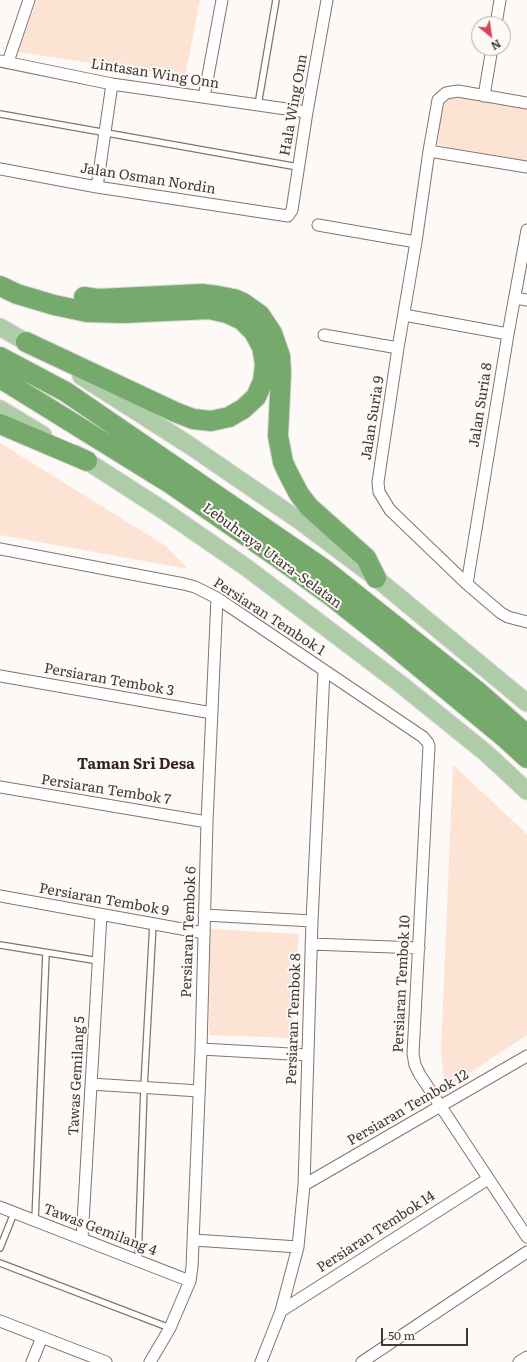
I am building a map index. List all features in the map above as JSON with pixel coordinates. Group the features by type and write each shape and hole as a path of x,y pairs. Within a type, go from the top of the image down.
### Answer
{"highway":[{"path":"0,272 28,285 67,295 98,299 202,294 218,296 238,301 260,315 272,333 280,356 281,373 278,436 283,462 299,494 309,507 366,558 376,578"},
{"path":"0,286 24,296 87,312 123,313 210,309 227,313 242,320 254,332 262,347 265,364 263,380 256,397 243,409 229,417 211,421 193,418 175,412 26,342"},
{"name":"Lebuhraya Utara–Selatan","path":"0,356 66,392 324,569 476,690 527,734"},
{"name":"Lebuhraya Utara–Selatan","path":"0,378 171,484 331,596 504,737 527,758"},
{"path":"0,424 88,461"}],"main road":[{"path":"0,327 189,445 300,521 376,578 527,702"},
{"path":"0,409 88,461 163,510 247,568 398,682 486,753 527,791"}],"street":[{"path":"4,61 29,0"},
{"path":"204,97 222,0"},
{"name":"Hala Wing Onn","path":"290,215 328,0"},
{"path":"497,16 500,0"},
{"path":"484,96 491,56"},
{"name":"Lintasan Wing Onn","path":"4,61 112,84 307,112"},
{"path":"97,187 112,84"},
{"name":"Jalan Suria 9","path":"527,104 458,91 446,93 438,100 378,482 379,492 397,518 467,584 501,613 527,622"},
{"path":"429,151 527,167"},
{"name":"Jalan Osman Nordin","path":"0,169 97,187 286,217 290,215"},
{"path":"318,225 416,242"},
{"name":"Jalan Suria 8","path":"467,584 508,334 527,230"},
{"path":"515,298 527,300"},
{"path":"404,315 508,334"},
{"path":"324,335 398,348"},
{"name":"Persiaran Tembok 1","path":"0,549 195,587 217,598 423,737 429,746"},
{"name":"Persiaran Tembok 6","path":"150,1362 170,1328 190,1281 192,1267 201,1049 207,822 217,598"},
{"name":"Persiaran Tembok 8","path":"261,1362 281,1311 298,1247 304,1185 312,921 324,671"},
{"name":"Persiaran Tembok 3","path":"0,676 212,713"},
{"name":"Persiaran Tembok 10","path":"429,746 414,1060 416,1069 527,1237"},
{"name":"Persiaran Tembok 7","path":"0,787 207,822"},
{"name":"Persiaran Tembok 9","path":"0,896 204,933"},
{"name":"Tawas Gemilang 5","path":"82,1239 102,915"},
{"path":"204,915 312,921"},
{"path":"312,944 419,948"},
{"path":"201,1049 308,1055"},
{"name":"Persiaran Tembok 12","path":"304,1185 527,1056"},
{"path":"91,1084 199,1091"},
{"name":"Persiaran Tembok 14","path":"281,1311 488,1179"},
{"name":"Tawas Gemilang 4","path":"0,1207 190,1281"},
{"path":"194,1240 298,1247"},
{"path":"362,1362 527,1252"},
{"path":"0,1321 106,1362"},
{"path":"32,1362 42,1337"},
{"path":"519,1362 527,1357"}],"lane":[{"path":"258,105 276,0"},
{"path":"0,114 105,134 298,167"},
{"path":"138,1261 144,1087 153,924"},
{"path":"0,945 99,961"},
{"path":"35,1221 46,953"},
{"path":"0,1248 14,1213"},
{"path":"0,1263 170,1328"}],"shaded area":[{"path":"37,0 200,0 185,77 18,52"},
{"path":"451,94 527,106 527,161 438,145 442,101"},
{"path":"0,443 166,546 188,569 0,535"},
{"path":"453,765 527,834 527,1035 445,1089 441,1051"},
{"path":"210,929 299,934 292,1038 209,1035"}],"district":[{"name":"Taman Sri Desa","path":"136,765"}]}
